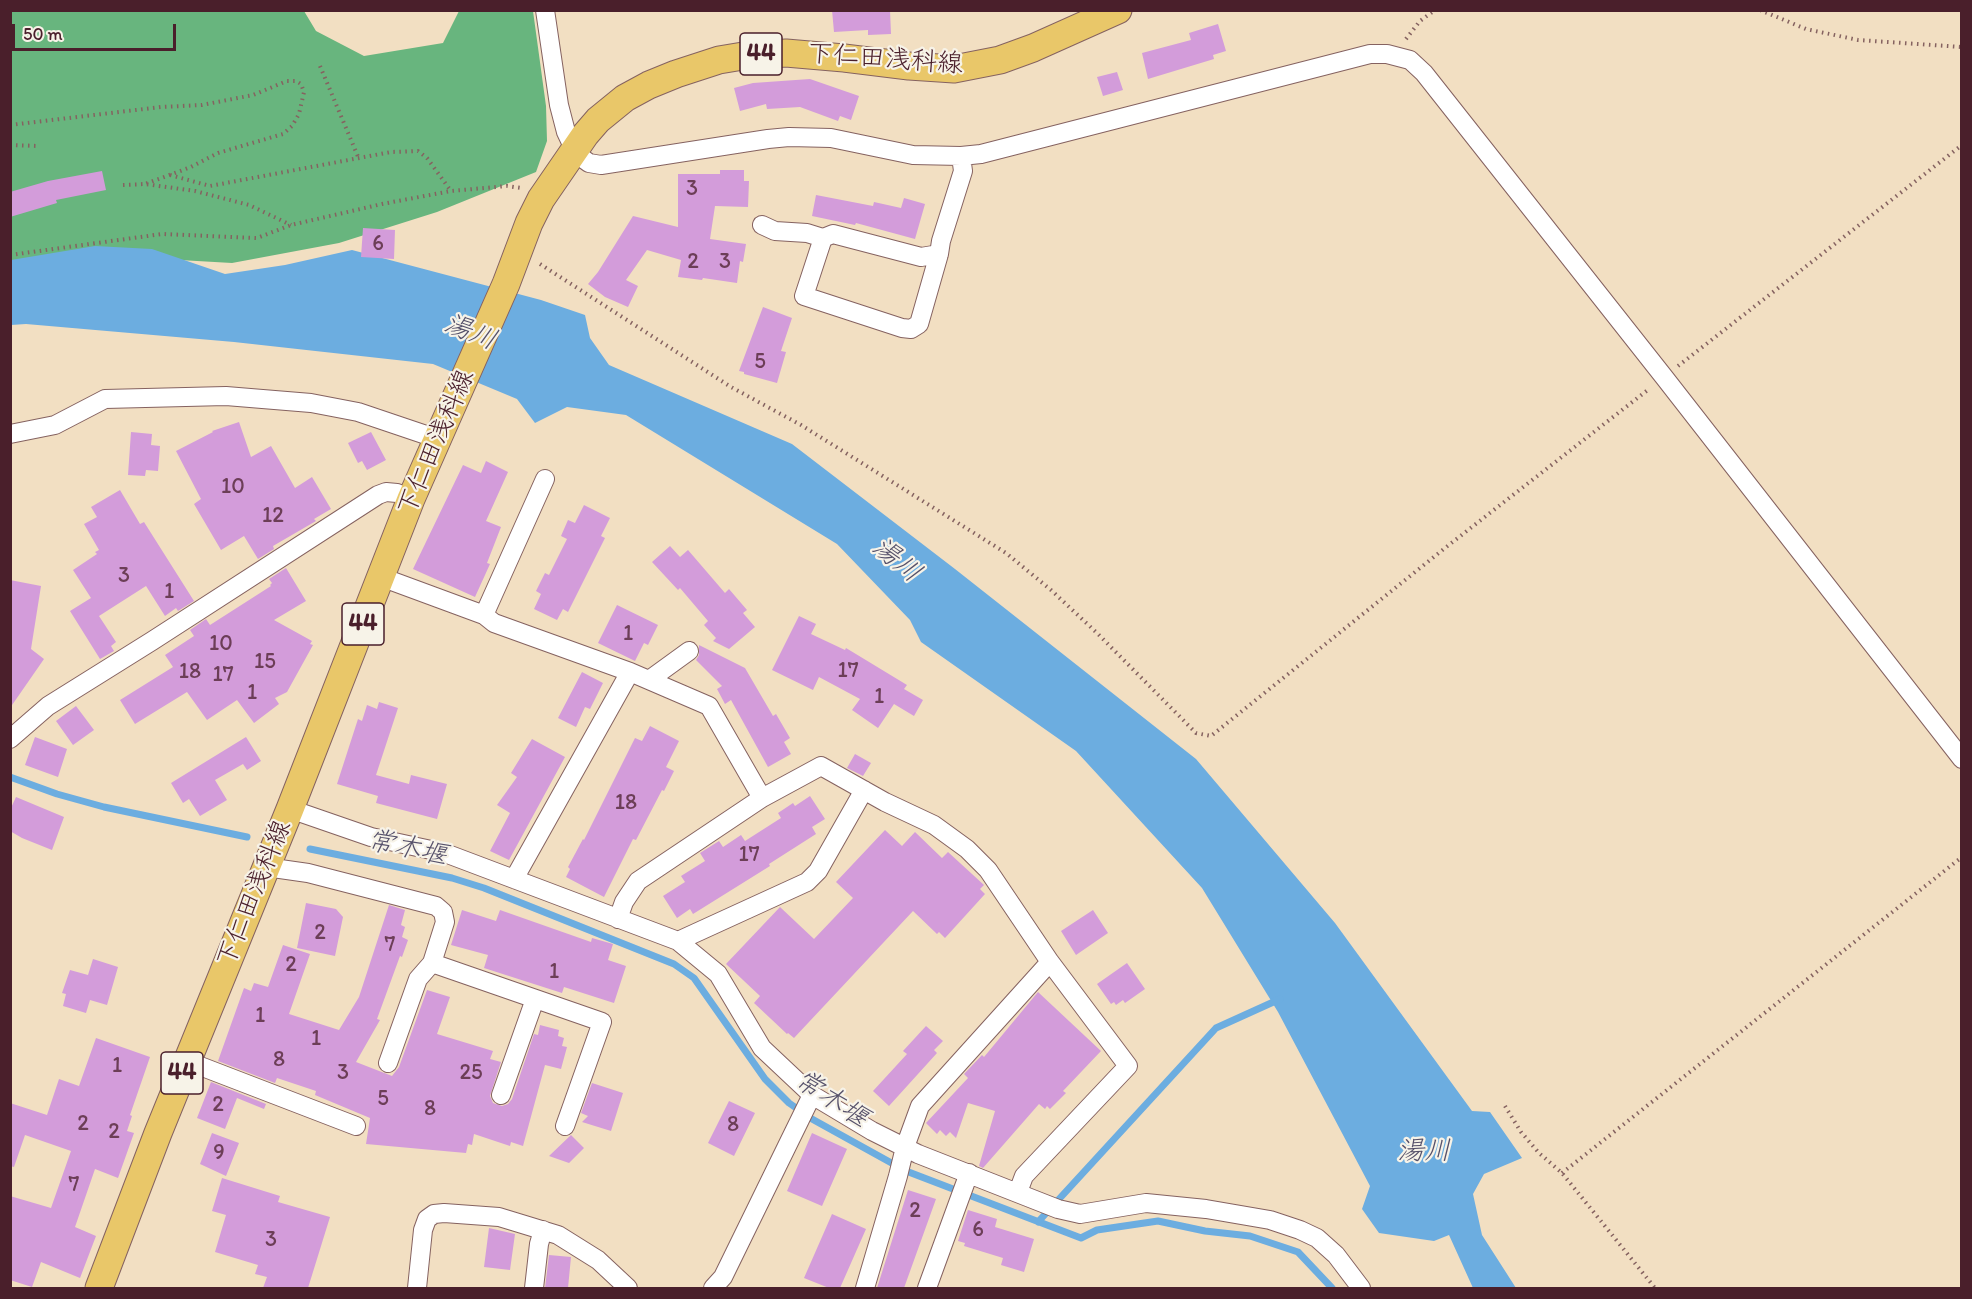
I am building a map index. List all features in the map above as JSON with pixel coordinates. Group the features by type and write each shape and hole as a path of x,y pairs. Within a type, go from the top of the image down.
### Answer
{"main road":[{"name":"下仁田浅科線","path":"99,1288 411,499 541,199 574,149 598,120 625,98 676,74 719,60 786,53 954,69 977,66 1022,52 1118,10"}],"street":[{"path":"545,10 559,105 566,132 574,149 589,163 602,165 768,139 813,137 852,141 913,155 981,154 1370,54 1400,56 1410,60 1424,73 1962,759"},
{"path":"823,238 804,296 911,329 919,324 963,171 962,156"},
{"path":"762,225 775,231 807,233 823,238 833,234 921,257 939,254"},
{"path":"10,434 55,424 105,399 226,396 311,403 358,412 411,428 440,433"},
{"path":"484,615 545,479"},
{"path":"10,739 48,706 378,495 386,492 396,493 411,499"},
{"path":"381,577 484,615 494,623 630,672 709,706 762,798"},
{"path":"650,680 689,651"},
{"path":"513,879 630,672"},
{"path":"618,920 624,902 638,881 762,798 821,766 934,825 967,849 988,870 1050,962 1128,1066 1024,1176 1018,1192"},
{"path":"678,941 807,882 818,871 864,790"},
{"path":"287,815 445,853 678,941 718,974 762,1048 810,1100 872,1131 904,1152 918,1154 965,1185 1018,1192 1058,1209 1080,1214 1146,1203 1206,1209 1270,1220 1317,1238 1336,1255 1361,1288"},
{"path":"268,863 436,906 443,912 445,922 432,963 418,979 388,1063"},
{"path":"865,1288 904,1152 920,1106 1050,962"},
{"path":"432,963 602,1022 565,1126"},
{"path":"501,1095 535,999"},
{"path":"187,1061 356,1126"},
{"path":"713,1288 723,1277 810,1100"},
{"path":"927,1288 965,1185"},
{"path":"417,1288 423,1230 427,1219 434,1214 480,1214 499,1217 558,1235 598,1260 628,1288"},
{"path":"534,1288 539,1244 543,1230"}],"path":[{"path":"1400,56 1408,34 1435,10"},
{"path":"1760,10 1806,29 1858,40 1962,47"},
{"path":"320,66 359,159"},
{"path":"10,125 161,107 202,105 254,95 287,81 297,81 301,84 304,92 299,114 292,126 283,134 218,153 170,176 145,184"},
{"path":"10,145 39,146"},
{"path":"518,252 554,271 731,387 801,425 1006,553 1051,590 1089,626 1196,733 1211,736 1445,548 1962,145"},
{"path":"170,176 210,186 391,152 418,151 427,158 451,191"},
{"path":"123,185 145,184 195,191 249,205 291,225"},
{"path":"10,255 162,234 257,238 291,225 451,191 507,186 520,188 541,199"},
{"path":"1562,1173 1962,857"},
{"path":"1505,1106 1521,1132 1539,1153 1562,1173 1655,1288"}],"green space":[{"path":"11,11 304,11 316,31 364,56 443,43 459,11 533,11 546,106 547,141 536,172 437,212 339,243 232,263 92,255 11,268"}],"water":[{"name":"湯川","path":"95,246 152,249 225,274 285,265 352,250 541,300 585,315 590,338 609,365 792,444 1196,759 1335,923 1472,1111 1490,1112 1522,1158 1484,1174 1473,1194 1482,1235 1516,1288 1473,1288 1449,1235 1434,1241 1379,1233 1362,1209 1370,1186 1278,1012 1202,888 1076,751 921,642 910,620 837,544 626,415 567,407 535,423 517,399 433,364 234,342 26,324 11,325 11,260"}],"building":[{"path":"832,10 890,10 891,34 868,35 868,30 834,32"},
{"path":"1218,24 1226,51 1213,55 1214,59 1148,79 1142,53 1191,40 1189,33"},
{"path":"1117,72 1123,90 1103,96 1097,77"},
{"path":"810,79 859,96 851,120 840,116 838,121 800,107 767,109 766,104 740,111 734,88 753,83"},
{"path":"720,170 744,170 744,181 749,181 748,207 715,206 710,239 746,244 743,262 740,261 737,283 678,277 681,260 647,250 626,280 638,286 628,307 605,297 588,284 633,216 678,227 678,174 720,174"},
{"path":"102,171 106,190 56,200 57,203 10,217 10,192 48,181"},
{"path":"816,195 873,206 874,202 901,208 904,198 925,204 915,239 856,223 855,225 812,216"},
{"path":"363,228 395,230 394,259 361,257"},
{"path":"763,307 792,318 781,351 786,352 777,383 739,371"},
{"path":"239,422 251,457 271,446 295,488 312,477 331,509 314,519 316,521 273,546 274,549 258,559 244,536 221,550 194,504 201,499 176,451 212,431"},
{"path":"131,432 152,434 151,445 160,446 158,471 146,470 145,476 128,475"},
{"path":"371,432 386,460 367,470 362,461 358,463 348,443"},
{"path":"486,461 508,472 486,521 501,527 487,563 490,564 475,597 413,569 463,465 481,473"},
{"path":"120,490 140,524 144,522 194,601 178,611 176,608 165,616 146,586 99,616 116,642 111,646 114,651 100,659 70,611 91,598 73,570 97,554 95,552 99,550 84,524 97,517 91,507"},
{"path":"584,505 610,518 601,536 605,538 568,612 563,609 557,620 534,609 541,594 536,591 545,573 549,575 567,539 561,536 568,520 575,523"},
{"path":"670,546 680,557 688,550 725,593 729,589 747,610 743,613 755,627 729,649 713,641 716,638 704,625 708,621 680,588 678,590 652,562"},
{"path":"286,568 306,601 274,620 312,641 310,644 313,645 287,692 275,698 279,704 254,723 237,700 207,720 187,692 135,724 120,700 173,667 165,655 194,636 190,630 206,619 210,625 271,586 269,579"},
{"path":"10,580 41,586 31,649 44,659 10,708"},
{"path":"617,605 658,625 648,645 644,643 635,661 598,643"},
{"path":"799,616 816,624 811,634 845,650 846,648 907,685 904,689 923,700 914,716 894,704 878,728 852,710 860,699 819,677 813,690 772,670"},
{"path":"699,645 745,668 773,716 776,714 790,738 784,742 791,754 768,767 731,700 725,704 717,689 722,686 696,660 699,655"},
{"path":"582,672 603,683 590,709 585,707 576,727 558,718"},
{"path":"379,702 398,708 376,775 409,784 411,775 447,784 437,819 376,803 378,796 337,784 358,719 362,721 367,705 377,709"},
{"path":"76,706 94,730 73,745 56,721"},
{"path":"650,726 679,741 666,767 674,771 636,840 633,839 604,897 566,877 570,869 568,867 635,738 642,741"},
{"path":"35,737 67,749 58,777 25,765"},
{"path":"246,737 261,761 247,770 243,764 215,780 227,800 200,816 189,799 183,803 171,783"},
{"path":"532,739 565,757 509,860 490,851 510,813 497,805 517,777 511,773"},
{"path":"855,754 871,763 863,776 847,768"},
{"path":"810,796 825,819 812,827 816,834 693,914 690,909 677,918 663,896 685,882 681,876 705,861 700,853 719,841 723,847 741,835 745,841 781,818 778,813"},
{"path":"16,797 64,817 52,850 10,831 10,810"},
{"path":"885,830 902,846 915,832 942,858 948,852 984,885 980,889 985,894 945,938 939,932 937,934 913,911 794,1038 754,1003 760,996 726,964 780,907 814,939 853,898 836,882"},
{"path":"306,903 336,909 343,917 335,956 297,948"},
{"path":"389,905 405,910 401,925 405,927 402,937 408,940 377,1019 380,1020 356,1062 392,1076 399,1067 427,990 450,997 437,1034 493,1051 490,1059 501,1062 490,1096 493,1103 502,1106 508,1104 512,1099 534,1034 538,1035 540,1025 559,1030 558,1036 564,1038 562,1046 567,1047 561,1069 545,1065 523,1146 511,1142 510,1146 474,1134 472,1145 468,1144 466,1153 366,1144 370,1118 315,1095 316,1091 277,1078 275,1083 218,1061 244,988 251,991 254,983 268,987 283,945 310,954 289,1014 339,1030 359,997"},
{"path":"462,910 496,921 500,910 591,942 592,938 613,944 608,960 626,966 614,1003 564,987 562,993 484,968 488,955 451,945"},
{"path":"1093,910 1108,933 1076,955 1061,931"},
{"path":"93,959 118,967 107,1005 90,1000 86,1013 63,1006 66,994 62,993 70,970 88,975"},
{"path":"1127,963 1145,989 1125,1003 1123,1000 1116,1005 1114,1002 1111,1004 1097,984"},
{"path":"1038,992 1101,1051 1063,1091 1066,1093 1050,1109 1047,1106 1045,1109 1039,1104 983,1168 979,1166 995,1111 968,1103 956,1138 950,1132 946,1136 940,1130 937,1134 926,1123 968,1078 964,1074 982,1055 984,1057"},
{"path":"926,1026 943,1041 934,1050 937,1053 889,1106 873,1091 907,1054 903,1051"},
{"path":"96,1038 150,1057 130,1115 132,1116 127,1131 134,1133 118,1178 95,1169 75,1227 96,1236 80,1278 41,1262 32,1287 10,1280 10,1196 51,1208 71,1151 25,1135 14,1167 10,1166 10,1103 47,1115 59,1079 79,1086"},
{"path":"211,1082 266,1104 264,1109 237,1098 225,1129 197,1118"},
{"path":"592,1083 623,1093 611,1131 582,1122 588,1116 581,1113"},
{"path":"729,1101 755,1113 734,1156 708,1143"},
{"path":"212,1133 239,1143 226,1176 200,1164"},
{"path":"812,1133 847,1149 822,1206 787,1191"},
{"path":"571,1135 584,1148 569,1163 549,1156"},
{"path":"222,1178 280,1196 278,1202 330,1217 308,1288 263,1288 267,1277 255,1274 258,1265 215,1252 226,1215 212,1211"},
{"path":"908,1190 936,1199 904,1288 877,1288"},
{"path":"968,1210 997,1219 995,1227 1034,1239 1024,1272 1001,1265 1003,1258 964,1246 965,1243 958,1241"},
{"path":"832,1214 866,1229 840,1288 829,1288 804,1278"},
{"path":"489,1228 515,1234 510,1270 484,1267"},
{"path":"549,1255 571,1257 568,1288 545,1288"}],"waterway":[{"path":"10,777 57,794 104,807 247,837"},
{"name":"常木堰","path":"310,849 452,878 484,888 674,964 694,978 765,1079 789,1103 812,1119 906,1171 1081,1238 1097,1230 1158,1221 1205,1231 1250,1236 1298,1252 1332,1288"},
{"path":"1038,1222 1216,1028 1280,999"}]}
